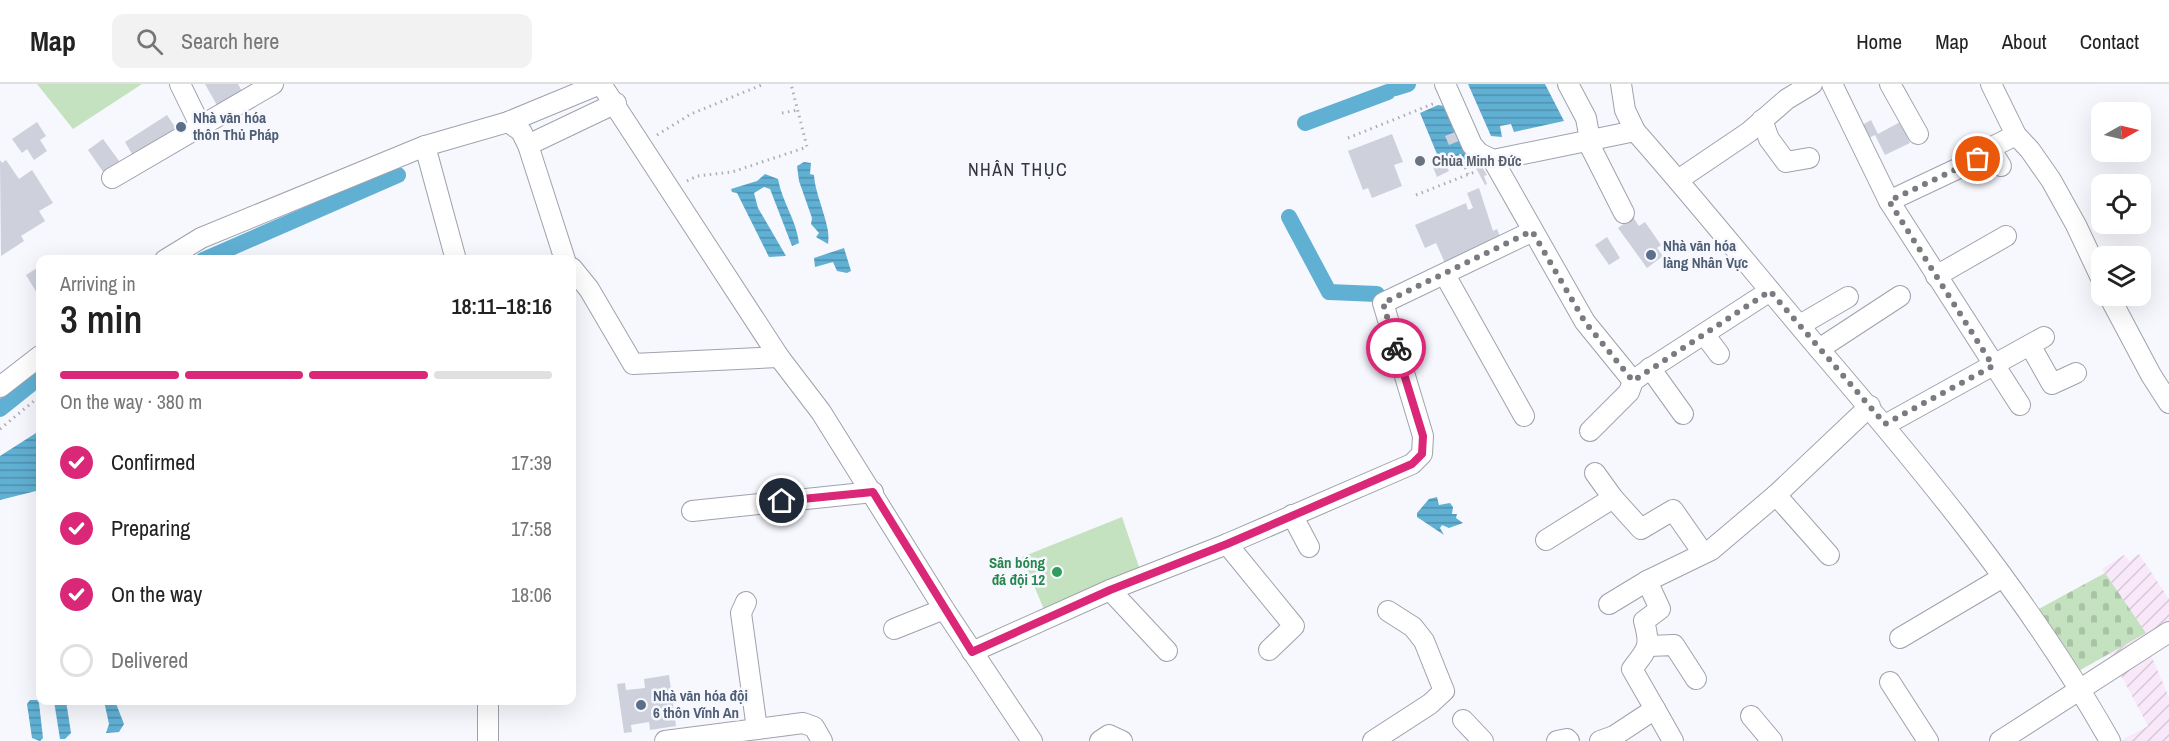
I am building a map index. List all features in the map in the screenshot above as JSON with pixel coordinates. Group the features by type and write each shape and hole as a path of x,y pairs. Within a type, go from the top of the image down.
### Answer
{"street":[{"path":"180,84 201,128"},
{"path":"112,178 273,84"},
{"path":"173,255 201,238 425,146 508,122 601,84 779,357 821,412 944,609 1032,741"},
{"path":"1568,84 1586,118 1588,140 1624,213"},
{"path":"1621,84 1623,104 1635,131 1885,424 2003,578 2080,688 2110,741"},
{"path":"1678,180 1762,120 1787,99 1812,84"},
{"path":"1832,84 1889,201 2020,405"},
{"path":"1890,84 1918,134"},
{"path":"1991,84 2016,135 2030,150 2051,180 2091,257"},
{"path":"1448,90 1472,145 1479,153 1493,160 1585,322 1633,381"},
{"path":"528,145 616,104"},
{"path":"1762,120 1769,139 1786,162 1809,158"},
{"path":"508,122 521,131 528,145 563,255"},
{"path":"1493,160 1635,131"},
{"path":"1889,201 1978,159 1990,148 2016,135"},
{"path":"425,146 455,255"},
{"path":"1990,148 2001,166"},
{"path":"972,652 1110,590 1227,544 1405,468 1422,454 1423,436 1383,303 1532,231"},
{"path":"1936,276 2006,236"},
{"path":"576,273 589,289 633,364 779,357"},
{"path":"1445,275 1524,416"},
{"path":"1590,431 1629,392 1633,381 1770,291"},
{"path":"1819,349 1900,296"},
{"path":"1800,326 1848,297"},
{"path":"2114,306 2151,375 2169,403"},
{"path":"1704,334 1719,354"},
{"path":"1885,424 2037,341 2052,384 2076,373"},
{"path":"0,387 36,359"},
{"path":"1650,368 1683,414"},
{"path":"1609,604 1647,581 1703,554 1776,495 1870,406"},
{"path":"1595,473 1613,498 1641,529 1673,510 1703,554"},
{"path":"692,511 873,492"},
{"path":"1776,495 1829,555"},
{"path":"1546,540 1613,498"},
{"path":"1292,515 1310,547"},
{"path":"1227,544 1249,581 1294,626 1269,650"},
{"path":"1900,638 2003,578"},
{"path":"1647,581 1660,609 1644,621 1649,646 1632,669 1673,741"},
{"path":"1110,590 1167,651"},
{"path":"746,602 741,613 757,729"},
{"path":"894,629 944,609"},
{"path":"1373,741 1430,704 1444,691 1424,641 1413,627 1388,611"},
{"path":"2000,741 2169,632"},
{"path":"1649,646 1674,645 1696,679"},
{"path":"1890,682 1928,741"},
{"path":"488,705 488,741"},
{"path":"1600,741 1614,736 1655,709"},
{"path":"1751,716 1772,741"},
{"path":"1463,720 1483,741"},
{"path":"665,741 807,724 816,730 822,741"},
{"path":"1100,741 1109,735 1122,741"},
{"path":"1557,741 1567,739 1569,741"}],"path":[{"path":"657,135 691,114 764,84"},
{"path":"687,181 697,176 732,172 807,147 791,84"},
{"path":"1348,138 1448,90"},
{"path":"782,113 798,110"},
{"path":"1416,195 1484,168 1493,160"},
{"path":"0,429 36,399"}],"shaded area":[{"path":"2139,554 2169,599 2169,632 2147,646 2169,697 2169,741 2120,741 2148,726 2109,653 2145,633 2102,569 2124,555 2129,561"}],"green space":[{"path":"37,84 142,84 73,129"},
{"path":"1122,517 1140,570 1045,612 1022,557"},
{"path":"2105,573 2146,633 2075,673 2035,611"}],"water":[{"path":"1468,84 1545,84 1564,121 1514,132 1511,124 1500,126 1502,137 1491,136"},
{"path":"1438,105 1450,107 1472,157 1464,160 1459,154 1462,162 1449,156 1439,159 1420,113"},
{"path":"804,162 811,163 810,174 814,175 828,229 828,244 816,237 819,233 811,224 812,218 799,181 797,166"},
{"path":"765,174 778,179 797,234 799,243 792,246 770,189 764,187 754,193 758,208 786,256 769,257 737,193 732,192 731,189 757,181"},
{"path":"844,248 851,271 847,273 837,271 833,262 815,267 814,258"},
{"path":"36,433 36,491 0,500 0,456"},
{"path":"1437,497 1439,505 1450,503 1453,507 1452,514 1457,514 1456,518 1463,523 1449,528 1442,525 1440,528 1444,535 1417,517 1417,513 1429,499"},
{"path":"30,700 36,700 36,705 39,705 43,738 40,741 32,738 27,704"},
{"path":"55,705 67,705 71,733 65,739 60,739"},
{"path":"105,705 117,705 124,724 119,732 106,733 109,724"}],"building":[{"path":"205,84 238,84 243,93 218,107"},
{"path":"167,115 179,133 136,161 125,142"},
{"path":"1871,120 1878,134 1900,122 1910,143 1885,155 1875,135 1865,140 1859,127"},
{"path":"37,122 46,136 40,140 47,151 34,160 27,149 22,153 12,139"},
{"path":"1455,132 1459,141 1449,145 1445,136"},
{"path":"1392,134 1403,162 1394,165 1402,186 1372,198 1368,188 1363,190 1348,151"},
{"path":"103,139 122,165 106,176 88,150"},
{"path":"0,160 2,163 6,160 19,179 32,170 53,203 39,211 45,221 21,236 24,241 1,256"},
{"path":"1444,160 1449,171 1437,177 1432,165"},
{"path":"1478,160 1487,175 1484,176 1487,184 1485,185 1476,168 1475,162"},
{"path":"1479,188 1493,231 1497,229 1501,239 1445,263 1436,243 1425,248 1415,225 1466,203 1468,210 1473,208 1467,193"},
{"path":"1633,217 1639,226 1645,222 1661,245 1657,248 1663,256 1647,268 1618,228"},
{"path":"1607,237 1620,258 1609,265 1595,245"},
{"path":"36,269 36,291 26,275"},
{"path":"669,675 676,726 650,730 649,722 631,725 632,732 624,733 617,684 625,683 626,690 645,688 644,679"}],"waterway":[{"path":"1395,88 1408,84"},
{"path":"1305,123 1388,92"},
{"path":"214,255 398,175"},
{"path":"1289,217 1329,292 1377,294"},
{"path":"0,409 36,380"}],"way so far":[{"path":"1396,348 1383,303 1532,231 1585,322 1633,381 1770,291 1885,424 1993,366 1889,201 1978,159"}],"place":[{"name":"Nhà văn hóa thôn Thủ Pháp","path":"181,127"},
{"name":"Chùa Minh Đức","path":"1420,161"},
{"name":"Nhà văn hóa làng Nhân Vực","path":"1651,255"},
{"name":"Sân bóng đá đội 12","path":"1057,572"},
{"name":"Nhà văn hóa đội 6 thôn Vĩnh An","path":"641,705"}],"district":[{"name":"NHÂN THỤC","path":"1018,170"}],"route":[{"path":"782,501 873,492 972,652 1110,590 1227,544 1412,464 1422,454 1423,436 1396,348"}]}
